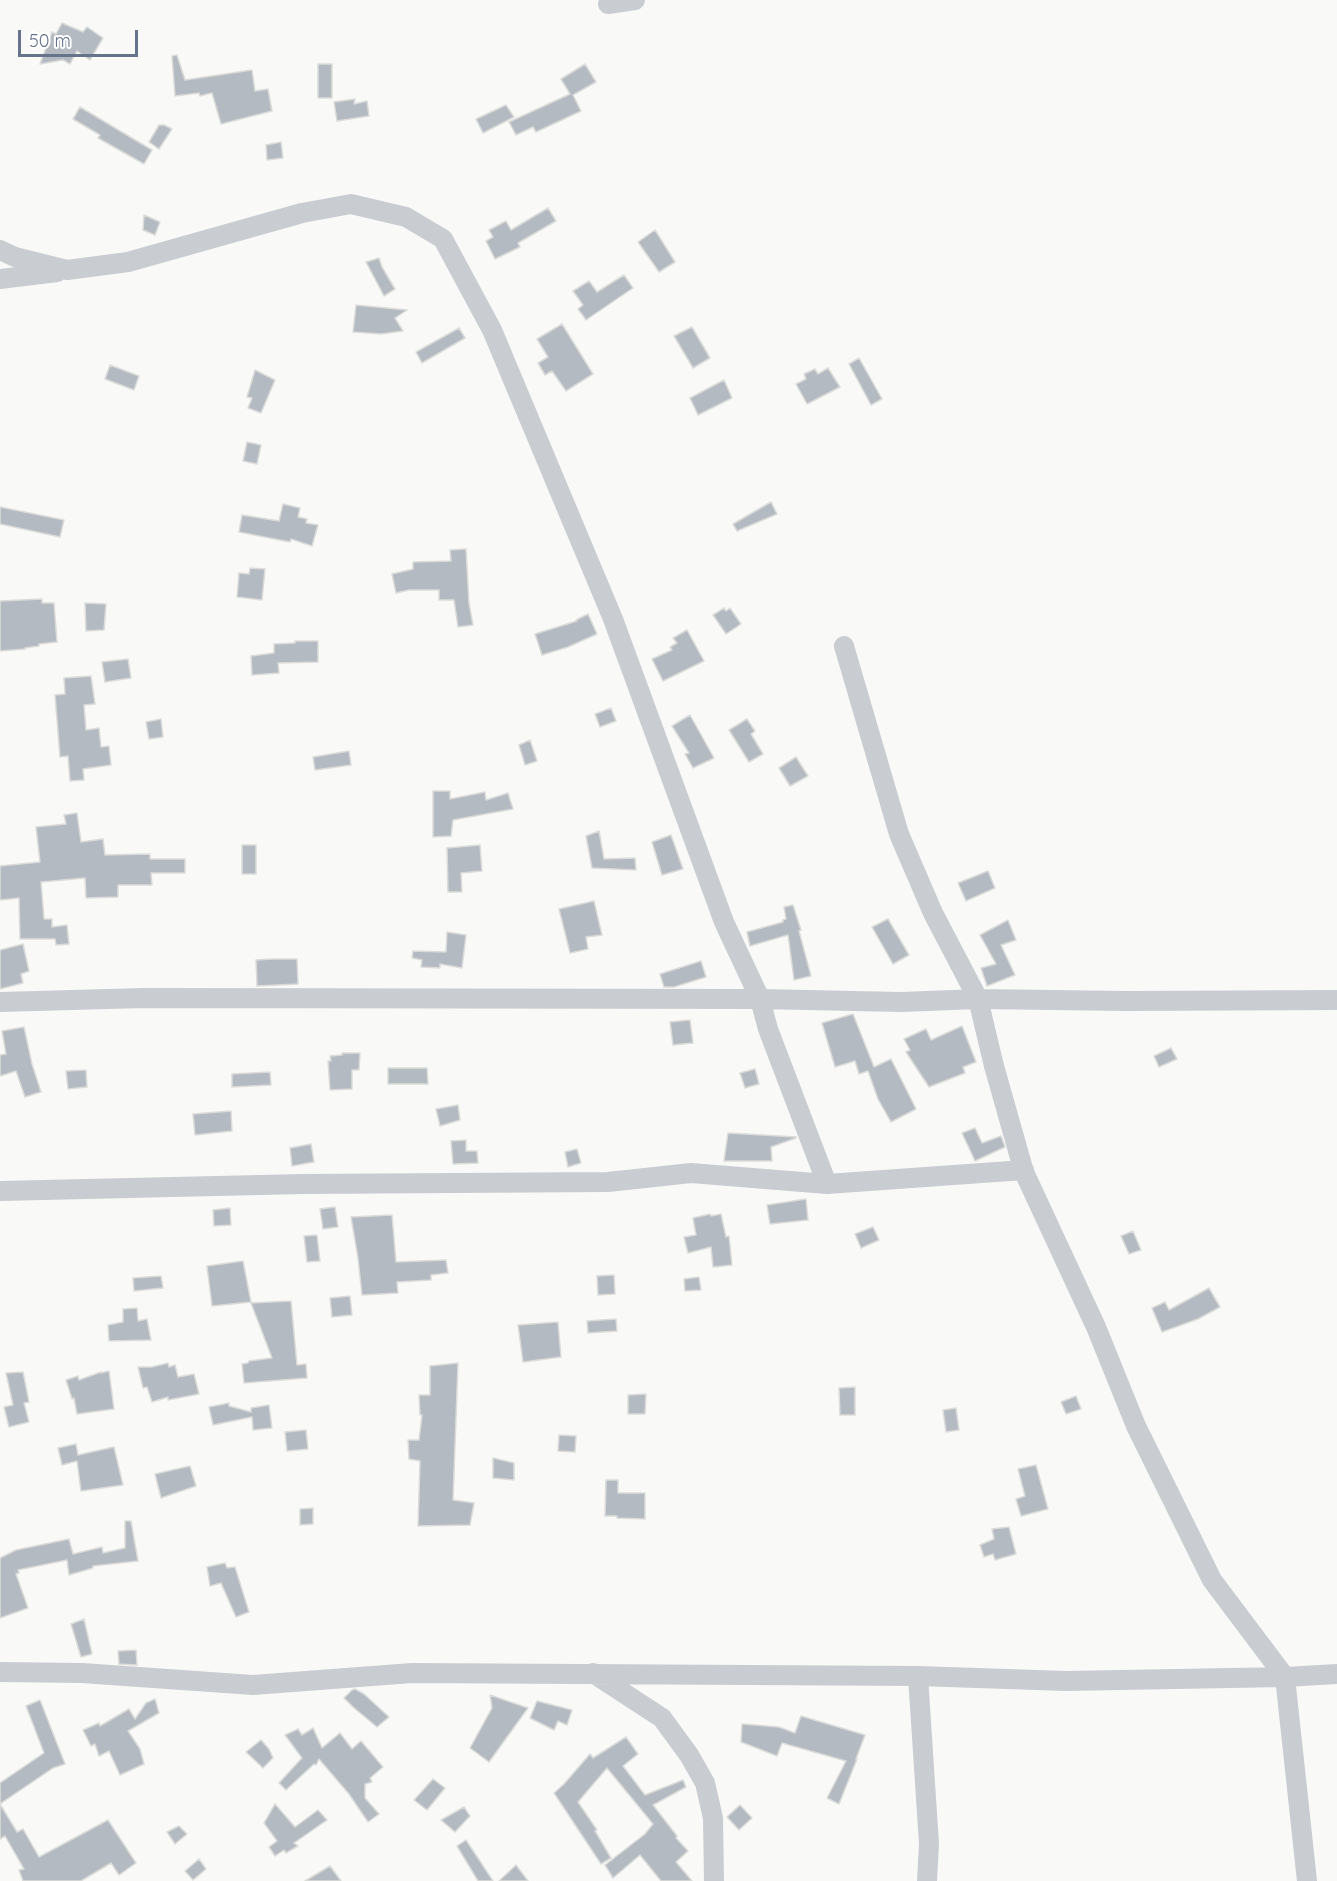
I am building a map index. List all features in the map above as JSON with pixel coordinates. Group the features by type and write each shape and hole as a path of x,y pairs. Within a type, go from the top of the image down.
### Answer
{"street":[{"path":"608,4 636,0"},
{"path":"0,279 128,262 302,213 351,204 406,217 443,239 497,341 612,620 724,922 760,999 768,1029 828,1184"},
{"path":"0,250 15,257 67,270"},
{"path":"844,646 899,834 933,913 978,999 994,1066 1024,1170 1096,1327 1136,1426 1212,1580 1285,1677 1307,1881"},
{"path":"0,1002 144,998 760,999 901,1002 978,999 1337,1000"},
{"path":"0,1191 303,1184 608,1182 698,1173 828,1184 1024,1170"},
{"path":"0,1672 82,1673 253,1685 412,1673 918,1676 1066,1681 1337,1674"},
{"path":"593,1673 662,1718 705,1783 712,1818 714,1881"},
{"path":"918,1676 929,1844 927,1881"}],"building":[{"path":"62,23 83,32 87,27 103,38 90,60 77,51 70,64 63,60 40,64 52,32 56,34"},
{"path":"177,55 185,80 252,70 255,91 268,89 272,111 221,124 212,93 200,96 199,93 175,96 172,56"},
{"path":"318,64 332,64 332,98 318,98"},
{"path":"585,64 596,82 573,95 581,111 536,132 533,127 516,135 509,122 570,94 561,79"},
{"path":"355,99 354,104 367,101 369,116 337,121 334,102"},
{"path":"506,105 514,117 483,133 476,119"},
{"path":"80,107 152,150 144,164 98,138 100,135 73,119"},
{"path":"159,125 172,129 159,149 149,142"},
{"path":"281,142 283,158 267,160 266,145"},
{"path":"548,208 556,221 518,243 520,247 495,259 486,241 493,237 489,230 506,221 511,230"},
{"path":"144,215 160,222 155,235 143,230"},
{"path":"655,230 675,262 659,272 638,242"},
{"path":"379,258 395,289 384,296 366,262"},
{"path":"624,275 633,288 586,320 578,309 583,305 573,291 589,281 597,292"},
{"path":"356,305 407,310 395,318 403,331 381,334 353,332"},
{"path":"562,324 593,374 566,391 552,371 545,375 538,363 548,357 537,339"},
{"path":"692,327 710,358 693,368 674,336"},
{"path":"459,328 465,338 422,363 416,352"},
{"path":"859,358 882,399 871,405 849,364"},
{"path":"110,365 139,376 134,390 105,379"},
{"path":"828,368 840,387 807,404 796,384 806,379 804,374 815,369 818,374"},
{"path":"255,370 275,380 261,413 248,408 252,398 247,397"},
{"path":"724,380 732,398 698,415 690,398"},
{"path":"247,442 261,445 257,464 243,461"},
{"path":"771,502 777,514 737,531 733,524"},
{"path":"283,504 300,508 298,517 307,519 306,523 318,525 312,546 291,539 290,542 239,532 242,515 279,521"},
{"path":"0,507 64,520 60,537 0,524"},
{"path":"466,549 469,603 473,625 458,627 454,600 439,600 439,590 409,590 396,593 392,574 413,569 413,562 451,561 450,550"},
{"path":"250,568 265,569 262,600 237,597 239,573 249,574"},
{"path":"42,599 42,603 54,603 57,642 39,644 39,646 25,649 0,651 0,601"},
{"path":"85,603 106,604 104,630 86,631"},
{"path":"724,608 726,611 730,608 741,624 726,634 713,615"},
{"path":"588,614 597,634 568,647 542,655 535,634 577,621"},
{"path":"687,630 704,661 663,681 652,659 672,650 670,647 677,643 673,638"},
{"path":"295,641 318,641 318,662 278,663 279,673 252,675 251,656 274,653 274,644 295,643"},
{"path":"128,659 131,678 105,682 102,662"},
{"path":"91,676 95,704 84,705 86,730 99,728 101,747 109,746 111,765 83,769 84,780 70,781 68,756 60,757 55,695 65,694 64,678"},
{"path":"611,708 616,721 600,727 595,714"},
{"path":"690,715 714,758 693,768 685,754 689,753 672,726"},
{"path":"161,719 163,737 149,739 146,722"},
{"path":"747,719 755,731 751,734 763,754 749,762 729,730"},
{"path":"530,740 537,761 525,765 519,745"},
{"path":"349,751 351,765 315,770 313,757"},
{"path":"796,757 808,776 790,786 779,768"},
{"path":"433,791 450,791 450,799 485,792 486,800 508,793 513,809 453,820 451,836 433,837"},
{"path":"77,813 81,842 103,839 105,855 150,854 150,859 185,859 185,873 151,873 152,885 118,885 118,897 86,898 85,878 41,882 44,919 52,919 52,927 67,925 69,944 56,945 55,939 20,939 19,898 0,900 0,866 40,862 36,827 66,824 64,815"},
{"path":"599,831 604,859 635,858 636,870 592,868 586,836"},
{"path":"671,835 683,869 662,875 652,842"},
{"path":"242,845 256,845 256,874 242,874"},
{"path":"480,845 482,871 461,873 462,892 448,892 447,848"},
{"path":"988,871 995,888 966,901 958,883"},
{"path":"594,901 602,935 586,937 588,949 570,953 559,909"},
{"path":"793,905 811,976 794,980 788,935 750,946 747,932 783,922 786,919 784,907"},
{"path":"888,919 909,955 893,964 872,927"},
{"path":"1008,920 1016,940 1001,945 1015,975 987,986 981,968 996,964 980,935"},
{"path":"447,932 466,935 462,968 440,964 440,968 421,967 422,960 412,958 413,951 446,952"},
{"path":"23,944 29,971 21,974 23,983 0,989 0,950"},
{"path":"297,959 298,984 257,986 256,960"},
{"path":"701,961 706,977 674,987 664,987 660,974"},
{"path":"853,1014 874,1067 891,1059 916,1109 891,1122 878,1099 868,1071 859,1074 855,1061 835,1067 822,1023"},
{"path":"690,1020 693,1043 673,1045 670,1022"},
{"path":"962,1026 976,1062 963,1067 965,1073 929,1087 906,1052 910,1050 904,1039 926,1029 931,1040"},
{"path":"24,1027 41,1092 25,1097 16,1071 0,1076 0,1055 6,1054 2,1031"},
{"path":"1171,1048 1177,1059 1159,1067 1154,1056"},
{"path":"342,1053 360,1053 359,1070 352,1070 352,1089 330,1090 328,1061 331,1061 330,1056 342,1055"},
{"path":"388,1068 427,1068 428,1084 388,1084"},
{"path":"755,1069 759,1084 745,1088 740,1073"},
{"path":"86,1070 87,1087 68,1089 66,1071"},
{"path":"270,1072 271,1085 232,1087 232,1074"},
{"path":"458,1105 460,1120 440,1126 436,1109"},
{"path":"231,1111 232,1131 195,1135 193,1114"},
{"path":"975,1128 982,1143 1001,1136 1005,1147 975,1161 962,1133"},
{"path":"728,1133 796,1138 771,1147 772,1161 724,1161"},
{"path":"466,1140 466,1151 477,1151 478,1163 453,1164 451,1141"},
{"path":"311,1144 314,1162 292,1166 290,1148"},
{"path":"577,1149 581,1163 568,1167 565,1152"},
{"path":"806,1199 808,1220 770,1224 767,1205"},
{"path":"335,1207 338,1227 323,1229 320,1209"},
{"path":"230,1208 231,1225 214,1226 213,1210"},
{"path":"710,1214 711,1216 721,1214 726,1237 729,1236 732,1265 713,1267 711,1247 688,1253 684,1237 696,1235 693,1218"},
{"path":"392,1215 396,1262 446,1260 448,1273 431,1275 431,1280 397,1282 398,1293 362,1295 351,1217"},
{"path":"873,1227 879,1240 861,1248 855,1234"},
{"path":"1133,1231 1141,1250 1129,1254 1121,1236"},
{"path":"317,1235 320,1261 307,1262 304,1236"},
{"path":"243,1261 251,1302 212,1306 207,1266"},
{"path":"614,1275 615,1294 598,1295 597,1276"},
{"path":"161,1276 163,1288 134,1291 133,1278"},
{"path":"699,1277 701,1290 685,1291 684,1279"},
{"path":"1209,1288 1220,1307 1198,1319 1162,1332 1152,1308 1165,1302 1169,1310"},
{"path":"350,1296 352,1315 332,1317 330,1298"},
{"path":"291,1301 297,1365 306,1364 307,1378 244,1383 242,1364 272,1358 251,1303"},
{"path":"137,1308 138,1321 147,1319 151,1340 109,1341 108,1325 123,1322 123,1309"},
{"path":"616,1319 617,1331 588,1333 587,1321"},
{"path":"558,1322 561,1357 523,1362 518,1325"},
{"path":"168,1363 169,1367 175,1365 178,1377 194,1374 199,1394 168,1400 168,1397 152,1402 147,1387 143,1388 138,1367 152,1367"},
{"path":"458,1363 453,1500 474,1503 470,1525 418,1526 420,1461 409,1459 408,1440 419,1440 422,1415 420,1415 419,1395 430,1395 430,1366"},
{"path":"109,1371 114,1409 77,1414 74,1398 72,1399 66,1380 78,1376 79,1380"},
{"path":"23,1372 29,1402 24,1403 29,1422 9,1427 4,1407 13,1405 6,1373"},
{"path":"855,1387 855,1415 840,1415 839,1388"},
{"path":"646,1394 645,1414 628,1414 628,1395"},
{"path":"1076,1396 1081,1409 1066,1414 1061,1402"},
{"path":"229,1403 229,1406 251,1412 251,1408 269,1405 272,1428 253,1430 252,1417 213,1425 209,1407"},
{"path":"956,1408 959,1430 946,1432 943,1410"},
{"path":"306,1430 308,1449 287,1451 285,1432"},
{"path":"559,1435 576,1436 575,1452 558,1451"},
{"path":"76,1444 78,1455 114,1447 123,1485 81,1491 77,1461 62,1465 58,1448"},
{"path":"493,1458 514,1463 514,1480 493,1478"},
{"path":"1036,1465 1048,1509 1021,1516 1016,1499 1025,1496 1018,1469"},
{"path":"190,1466 196,1486 161,1498 155,1474"},
{"path":"606,1480 618,1480 618,1493 645,1493 645,1519 605,1516"},
{"path":"313,1508 313,1524 300,1525 300,1509"},
{"path":"125,1521 131,1521 138,1561 93,1566 93,1568 69,1575 67,1560 18,1570 19,1573 16,1574 28,1608 0,1618 0,1558 16,1550 69,1539 73,1554 102,1547 103,1553 125,1548"},
{"path":"1009,1527 1016,1554 995,1560 993,1554 984,1557 980,1545 994,1539 992,1529"},
{"path":"225,1563 227,1568 235,1567 249,1612 236,1617 221,1583 210,1586 207,1567"},
{"path":"84,1619 92,1654 81,1657 71,1624"},
{"path":"136,1650 137,1665 119,1664 118,1651"},
{"path":"355,1689 364,1694 389,1717 377,1727 344,1698"},
{"path":"490,1695 528,1708 489,1762 470,1748 492,1708"},
{"path":"155,1699 159,1713 128,1731 140,1749 144,1764 120,1775 109,1751 99,1756 95,1744 91,1746 83,1730 99,1723 100,1726 129,1709 135,1719 146,1703"},
{"path":"40,1700 65,1764 53,1768 0,1804 0,1783 44,1753 26,1706"},
{"path":"537,1701 572,1710 567,1725 558,1721 554,1730 530,1718"},
{"path":"801,1716 865,1735 839,1804 827,1798 846,1761 782,1743 777,1756 741,1742 742,1724 779,1727 795,1733"},
{"path":"313,1728 322,1748 340,1733 352,1749 361,1741 383,1767 370,1778 372,1782 365,1784 365,1798 379,1814 368,1822 349,1794 319,1759 316,1765 314,1764 286,1790 279,1783 302,1758 285,1735 298,1729 302,1735"},
{"path":"626,1737 638,1754 623,1766 645,1795 683,1780 686,1787 653,1805 688,1851 676,1862 692,1881 661,1881 640,1855 613,1878 605,1865 645,1834 653,1824 607,1768 578,1802 597,1830 595,1831 611,1858 601,1864 554,1793 590,1754 593,1758"},
{"path":"261,1740 273,1758 263,1768 246,1752"},
{"path":"433,1779 445,1788 427,1810 414,1800"},
{"path":"0,1804 17,1832 23,1829 39,1857 108,1820 136,1863 119,1875 111,1863 81,1881 23,1881 19,1870 24,1869 5,1836 0,1839"},
{"path":"275,1804 295,1827 318,1810 327,1820 294,1843 298,1846 286,1853 284,1850 275,1856 269,1847 277,1841 264,1823"},
{"path":"740,1805 752,1818 739,1830 727,1817"},
{"path":"464,1807 470,1816 455,1832 441,1820"},
{"path":"179,1826 187,1834 175,1844 167,1832"},
{"path":"466,1840 493,1881 478,1881 457,1846"},
{"path":"199,1859 206,1869 193,1880 185,1871"},
{"path":"516,1865 528,1881 499,1881"},
{"path":"330,1866 341,1881 305,1881"}]}
